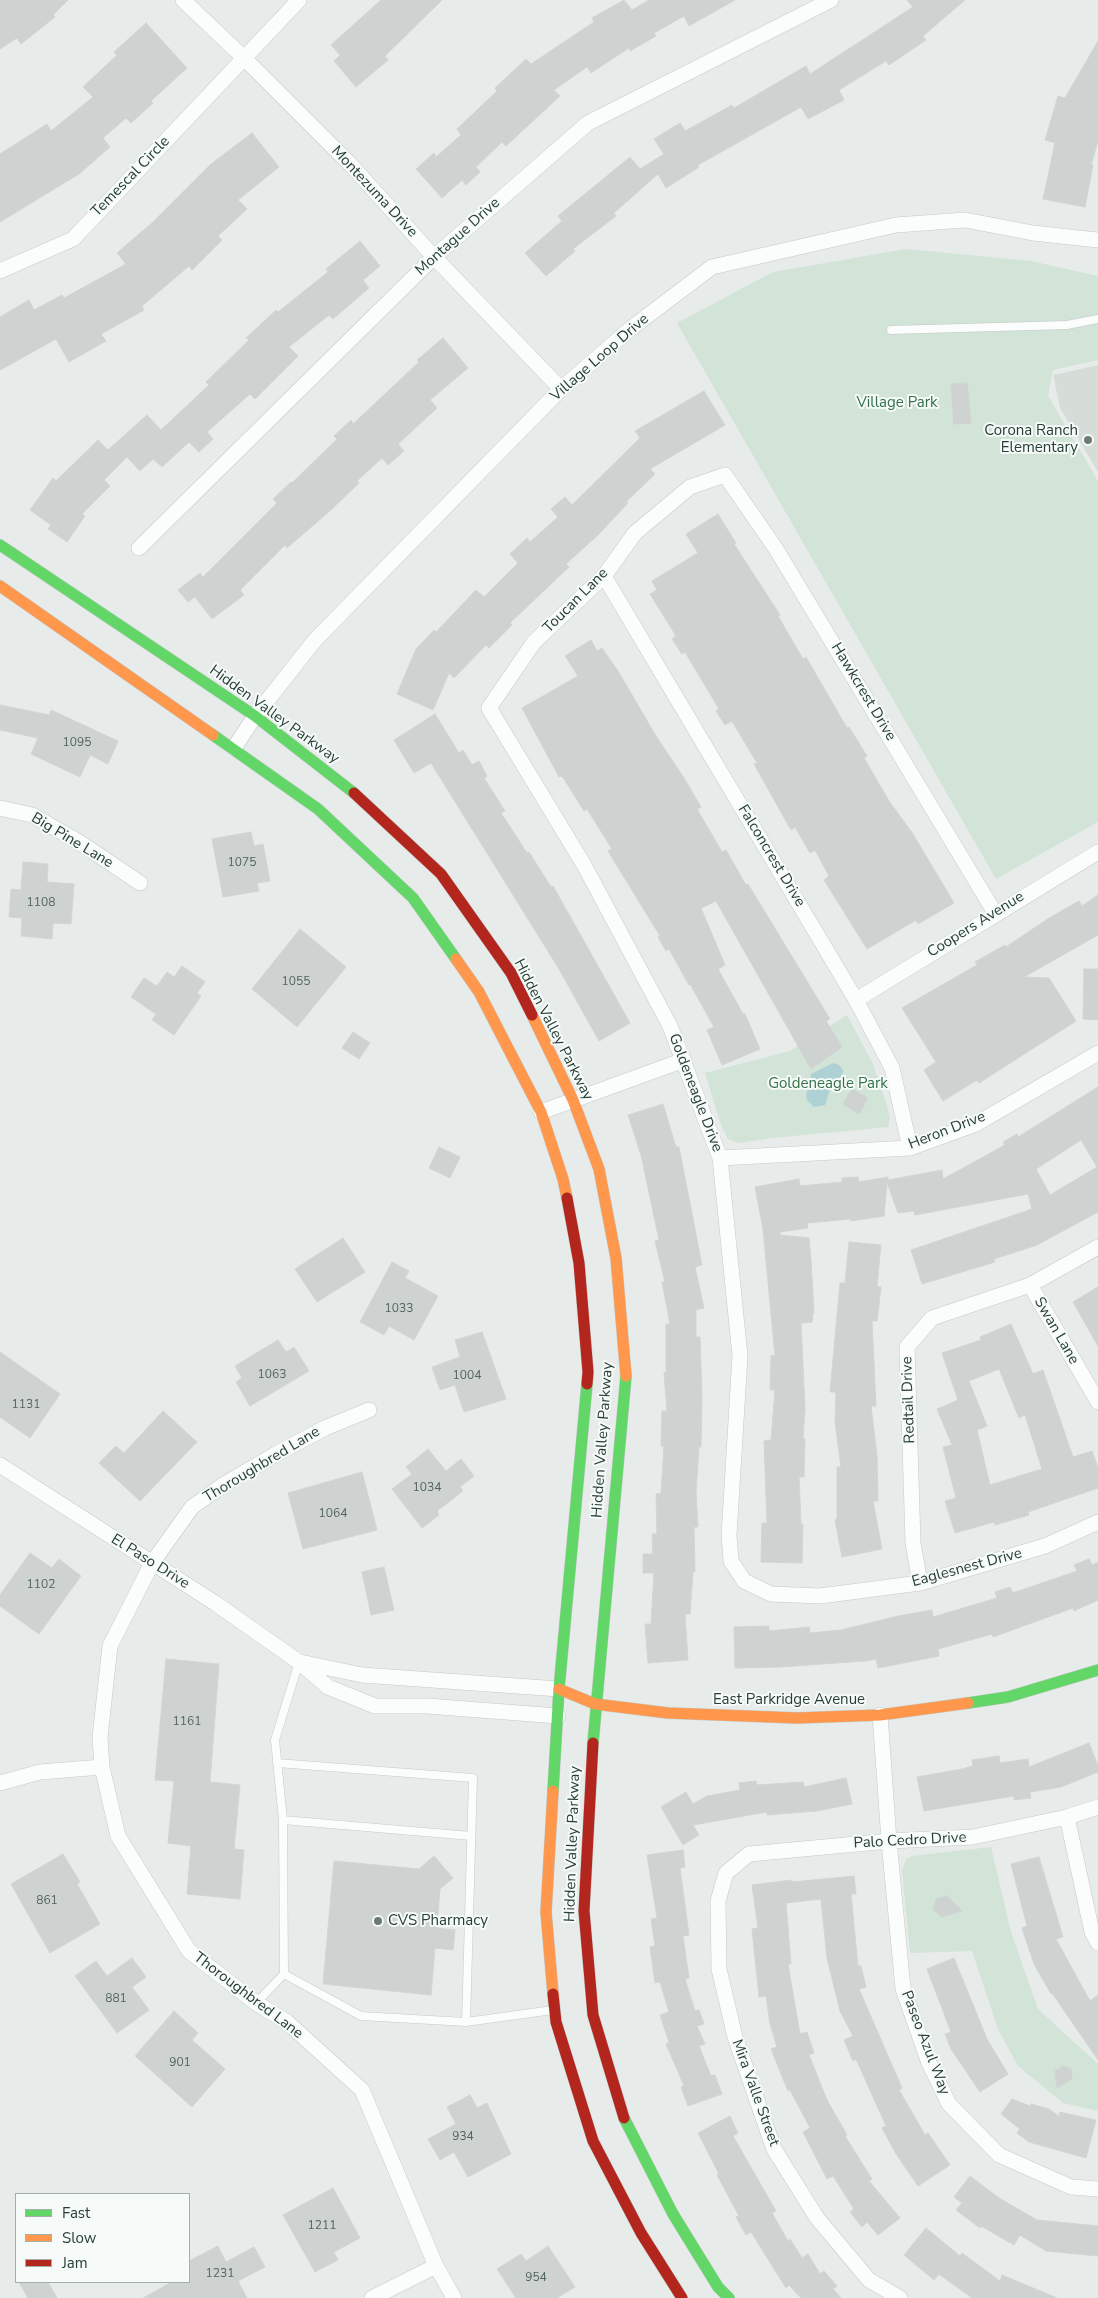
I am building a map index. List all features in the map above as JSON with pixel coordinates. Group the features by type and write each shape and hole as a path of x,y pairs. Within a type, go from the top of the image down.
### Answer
{"main road":[{"name":"Hidden Valley Parkway","path":"0,545 255,716 341,781 441,874 511,973 573,1100 600,1178 616,1258 626,1372 595,1704 584,1911 593,2015 627,2126 673,2214 718,2287 729,2298"},
{"name":"Hidden Valley Parkway","path":"0,586 234,748 318,810 413,898 479,992 541,1112 563,1179 579,1263 588,1372 560,1689 567,1713 546,1912 556,2022 593,2140 641,2232 682,2298"},
{"name":"East Parkridge Avenue","path":"560,1689 595,1704 687,1714 797,1718 880,1715 1008,1697 1098,1670"},
{"name":"East Parkridge Avenue","path":"567,1713 595,1704"}],"street":[{"name":"Montezuma Drive","path":"183,0 350,164 434,257 561,389"},
{"name":"Temescal Circle","path":"0,271 72,239 299,0"},
{"name":"Montague Drive","path":"139,548 434,257 588,123 831,0"},
{"name":"Village Loop Drive","path":"234,748 255,716 315,640 561,389 630,329 712,267 896,225 955,220 965,220 1033,233 1098,240"},
{"name":"Toucan Lane","path":"488,708 534,642 604,576 635,533 690,488 725,475"},
{"name":"Hawkcrest Drive","path":"725,475 776,549 995,913"},
{"name":"Falconcrest Drive","path":"604,576 856,1000 892,1068 910,1148"},
{"name":"Goldeneagle Drive","path":"488,708 584,865 670,1026 720,1158 740,1356 729,1535 731,1561 744,1581"},
{"name":"Big Pine Lane","path":"0,808 32,815 79,842 140,884"},
{"name":"Coopers Avenue","path":"856,1000 995,913 1098,852"},
{"name":"Heron Drive","path":"720,1158 910,1148 976,1124 1098,1053"},
{"path":"541,1112 684,1060"},
{"name":"Redtail Drive","path":"920,1583 913,1544 907,1347 932,1318 1030,1285 1098,1247"},
{"name":"Swan Lane","path":"1030,1285 1098,1402"},
{"name":"Thoroughbred Lane","path":"369,1410 325,1428 276,1454 192,1507 152,1563 110,1646 100,1737 102,1767 118,1836 189,1951 256,2003 287,2022 362,2090 436,2266 454,2298"},
{"name":"El Paso Drive","path":"0,1465 215,1603 299,1662 328,1687 375,1706 427,1706 567,1713"},
{"name":"Eaglesnest Drive","path":"744,1581 771,1594 820,1596 920,1583 1044,1546 1098,1522"},
{"name":"El Paso Drive","path":"299,1662 362,1675 560,1689"},
{"name":"Paseo Azul Way","path":"880,1715 889,1841 903,1989 930,2063 948,2104 999,2156 1071,2187 1098,2189"},
{"path":"0,1783 40,1772 102,1767"},
{"name":"Palo Cedro Drive","path":"726,1873 749,1854 889,1841 973,1837 1067,1817 1098,1807"},
{"path":"1067,1817 1092,1932 1098,1943"},
{"name":"Mira Valle Street","path":"726,1873 718,1901 719,1968 735,2037 774,2149 817,2218 857,2266 869,2280 900,2298"},
{"path":"372,2298 436,2266"}],"lane":[{"path":"891,330 1067,325 1098,319"},
{"path":"256,2003 284,1974 283,1820 275,1740 299,1662"},
{"path":"277,1763 473,1778 466,2022"},
{"path":"283,1820 471,1836"},
{"path":"284,1974 361,2016 466,2022 555,2010"}],"shaded area":[{"name":"Corona Ranch Elementary","path":"1098,365 1098,472 1060,408 1053,375"}],"green space":[{"name":"Village Park","path":"906,249 1031,261 1098,276 1098,360 1053,370 1048,396 1098,481 1098,822 996,879 677,323 773,272"},
{"name":"Goldeneagle Park","path":"847,1015 873,1064 890,1117 888,1127 738,1143 728,1139 721,1125 705,1073 790,1051"},
{"path":"991,1847 1011,1932 1038,2009 1098,2064 1098,2111 1063,2103 1018,2066 998,2029 972,1951 910,1953 902,1871 906,1859 912,1856"}],"water":[{"path":"833,1063 839,1065 843,1070 842,1075 831,1086 825,1105 814,1107 807,1100 806,1094 810,1085 811,1074"}],"building":[{"path":"0,0 68,0 53,15 55,17 21,44 17,38 0,49"},
{"path":"381,0 442,0 385,56 388,60 356,87 334,61 340,55 331,45"},
{"path":"624,0 632,10 649,0 735,0 689,26 684,16 654,33 656,36 630,51 629,48 591,73 587,67 554,90 560,96 506,146 502,142 476,167 480,172 466,185 462,180 442,198 416,169 434,153 436,157 461,135 457,129 497,91 495,88 526,59 531,64 594,22 592,18"},
{"path":"907,0 965,0 923,36 926,40 889,65 886,61 839,90 844,100 808,119 801,107 698,165 699,167 666,188 658,174 614,213 616,216 573,249 575,251 546,276 525,253 562,221 558,216 630,157 640,169 664,154 654,139 680,123 685,131 732,105 734,108 806,66 810,74 913,7"},
{"path":"146,23 187,68 151,101 153,103 131,123 126,118 103,138 110,147 79,174 0,222 0,154 47,124 51,131 93,97 83,87 117,55 114,52"},
{"path":"1098,41 1098,141 1091,165 1093,165 1085,207 1043,199 1055,143 1045,140 1058,96 1065,98"},
{"path":"252,133 279,167 238,200 247,209 218,236 222,240 192,270 189,266 142,306 144,310 101,334 106,341 69,362 56,339 0,370 0,317 29,300 34,310 62,295 64,298 126,264 117,253 153,222 211,164"},
{"path":"360,241 380,266 363,280 369,288 333,319 329,315 289,347 298,356 255,399 250,394 207,432 213,439 199,452 189,442 162,467 153,459 140,471 127,457 104,480 110,486 82,514 85,516 67,542 48,529 51,525 30,510 53,478 56,481 98,440 108,450 147,415 161,430 209,385 206,382 249,340 246,338 276,310 278,312 328,272 326,269"},
{"path":"443,338 468,368 430,400 437,408 398,444 404,451 388,465 382,458 357,481 359,483 331,510 287,548 285,545 240,590 244,595 212,619 195,597 188,602 178,590 200,573 203,577 277,503 273,499 337,439 334,436 351,420 353,424 419,362 417,360"},
{"path":"967,383 971,423 954,424 951,384"},
{"path":"704,391 725,425 650,469 655,474 626,502 628,503 598,535 566,564 569,567 510,623 512,625 489,648 486,645 454,678 449,673 433,710 397,694 416,649 434,630 436,632 476,590 484,597 518,563 510,554 527,538 530,542 558,517 551,509 565,497 572,505 640,438 635,431"},
{"path":"718,514 736,543 734,544 780,615 778,616 803,659 806,657 847,728 849,727 867,756 864,758 889,801 913,834 954,903 918,924 916,920 867,949 824,880 829,876 815,850 810,853 795,827 791,830 754,764 757,763 732,721 725,725 716,711 719,709 685,652 682,654 672,639 676,636 650,594 657,590 652,581 698,553 686,534"},
{"path":"591,640 597,651 602,648 618,671 701,807 697,809 722,852 726,850 746,885 748,884 830,1019 826,1021 842,1047 811,1069 716,901 701,908 725,965 718,969 743,1014 745,1014 760,1049 722,1065 707,1030 714,1027 690,984 669,949 666,951 658,937 660,936 608,851 612,849 587,809 584,811 562,776 559,777 522,708 578,676 565,656"},
{"path":"0,705 49,715 51,710 118,741 108,764 90,755 80,777 31,754 38,738 0,730"},
{"path":"435,714 459,753 463,750 472,765 479,761 487,776 484,778 505,811 501,813 551,887 553,886 630,1023 599,1041 559,969 431,763 414,773 394,740"},
{"path":"251,832 254,846 263,844 270,881 257,883 259,891 223,897 212,839"},
{"path":"23,862 48,864 47,882 74,884 71,924 53,923 52,939 21,936 22,918 9,917 11,889 21,890"},
{"path":"1098,895 1098,935 1024,977 1049,978 1076,1021 979,1083 977,1080 943,1101 924,1070 936,1062 902,1008 977,965 975,962 1005,945 1006,947 1049,918 1079,901 1082,906"},
{"path":"300,929 346,967 297,1027 252,989"},
{"path":"182,966 205,982 197,993 201,996 174,1035 152,1020 156,1014 131,997 144,978 157,986 167,972 174,977"},
{"path":"1084,969 1098,969 1098,1020 1083,1019"},
{"path":"353,1032 370,1043 359,1059 342,1048"},
{"path":"1098,1087 1098,1212 1037,1245 994,1259 995,1262 922,1284 911,1250 1032,1209 1028,1194 915,1215 914,1211 898,1213 887,1182 884,1216 851,1221 851,1219 807,1223 808,1228 780,1232 780,1235 809,1238 811,1260 814,1313 812,1322 801,1323 805,1409 803,1439 805,1439 804,1477 799,1477 801,1524 803,1524 802,1563 761,1562 762,1523 767,1523 764,1441 771,1440 775,1390 770,1390 771,1355 775,1356 763,1229 755,1187 799,1179 800,1186 842,1182 842,1178 858,1177 859,1182 888,1177 888,1180 942,1170 943,1179 1005,1145 1003,1142 1017,1134 1018,1137","holes":["1081,1140 1097,1167 1050,1195 1036,1169"]},
{"path":"852,1089 868,1098 859,1114 843,1104"},
{"path":"663,1104 676,1147 679,1147 702,1265 695,1267 704,1308 696,1310 696,1337 700,1337 701,1447 699,1447 696,1493 698,1527 694,1527 695,1572 693,1572 690,1614 685,1614 688,1660 648,1663 645,1624 651,1624 654,1573 643,1573 643,1554 653,1554 652,1534 657,1534 656,1494 661,1493 664,1446 661,1446 662,1411 667,1411 664,1373 666,1372 666,1324 670,1324 662,1282 665,1282 655,1241 659,1240 641,1155 628,1115"},
{"path":"439,1147 460,1157 450,1178 429,1168"},
{"path":"343,1238 365,1272 317,1302 295,1269"},
{"path":"849,1242 881,1245 877,1286 881,1287 877,1321 872,1321 876,1406 871,1406 877,1456 878,1501 873,1501 882,1549 842,1557 835,1520 837,1519 837,1467 841,1467 835,1422 836,1392 830,1392 840,1283 845,1283"},
{"path":"392,1262 409,1271 405,1278 438,1296 414,1340 389,1326 384,1335 360,1322"},
{"path":"1098,1287 1098,1346 1073,1302"},
{"path":"1011,1324 1033,1374 1043,1370 1073,1457 1092,1451 1098,1468 1098,1488 1028,1512 1029,1515 995,1525 994,1522 955,1533 945,1501 956,1498 943,1447 952,1445 937,1409 958,1400 942,1353 981,1340 980,1337","holes":["999,1369 1019,1418 1025,1415 1042,1469 990,1485 977,1430 987,1426 969,1381"]},
{"path":"482,1332 506,1399 464,1412 455,1385 440,1390 432,1367 460,1357 455,1340"},
{"path":"278,1340 286,1352 294,1347 309,1371 250,1406 236,1382 242,1378 235,1366"},
{"path":"0,1352 60,1394 30,1438 0,1417"},
{"path":"163,1411 197,1442 140,1501 99,1463 116,1446 124,1453"},
{"path":"428,1449 446,1471 461,1459 474,1476 460,1487 463,1491 437,1511 439,1515 422,1528 392,1489 412,1474 406,1467"},
{"path":"362,1472 377,1530 303,1549 288,1493"},
{"path":"30,1553 52,1568 59,1559 81,1576 39,1634 0,1606 0,1595"},
{"path":"1089,1559 1092,1565 1098,1562 1098,1600 1074,1611 1073,1608 993,1637 992,1634 938,1649 939,1656 878,1668 876,1659 780,1667 735,1668 734,1627 769,1626 769,1631 809,1627 810,1633 841,1630 932,1610 933,1617 997,1598 995,1592 1010,1587 1013,1593 1077,1571 1074,1565"},
{"path":"384,1567 394,1610 371,1615 362,1572"},
{"path":"166,1659 219,1664 210,1782 240,1785 234,1849 244,1850 240,1899 187,1894 191,1846 168,1843 174,1781 155,1780"},
{"path":"1089,1743 1098,1766 1098,1772 1061,1787 1030,1792 1031,1798 1014,1800 1014,1796 924,1811 917,1777 962,1769 973,1766 972,1760 999,1756 1000,1763 1028,1759 1029,1767"},
{"path":"846,1778 852,1804 817,1811 767,1815 767,1812 693,1825 699,1835 683,1845 661,1807 686,1792 693,1804 707,1796 740,1790 739,1783 756,1781 757,1785 803,1782 804,1787"},
{"path":"683,1850 685,1867 680,1868 689,1935 683,1936 689,1978 685,1979 695,2011 699,2010 704,2024 697,2026 705,2044 699,2046 711,2076 715,2075 722,2094 688,2106 681,2087 684,2086 666,2044 669,2042 660,2015 669,2012 660,1982 655,1983 650,1947 655,1946 651,1919 657,1918 647,1855"},
{"path":"63,1854 80,1882 77,1884 100,1924 50,1953 11,1884"},
{"path":"434,1856 453,1878 440,1889 437,1928 455,1930 453,1950 435,1948 431,1995 323,1984 334,1861 419,1869"},
{"path":"1039,1857 1063,1937 1056,1939 1090,2001 1098,1995 1098,2060 1051,1994 1034,1964 1022,1928 1027,1926 1011,1864"},
{"path":"854,1876 856,1894 851,1894 858,1966 861,1966 866,1987 859,1989 902,2088 899,2090 925,2135 928,2133 950,2165 918,2186 896,2154 882,2128 886,2126 856,2059 853,2061 844,2040 853,2036 840,2011 827,1958 821,1899 786,1903 791,1964 788,1964 800,2034 807,2032 814,2053 809,2055 827,2100 847,2135 845,2136 872,2179 869,2181 900,2218 878,2235 867,2222 862,2227 850,2212 854,2209 833,2176 827,2179 803,2132 810,2128 790,2090 788,2091 771,2049 777,2047 770,2024 766,1996 759,1997 752,1929 758,1928 752,1885"},
{"path":"947,1896 962,1911 942,1917 933,1910 936,1899"},
{"path":"132,1958 146,1977 132,1987 149,2010 117,2033 75,1976 96,1961 107,1976"},
{"path":"954,1958 987,2039 1008,2074 980,2092 951,2049 945,2034 951,2032 927,1969"},
{"path":"174,2011 198,2033 192,2040 225,2069 192,2107 135,2056"},
{"path":"1063,2066 1071,2069 1072,2079 1057,2088 1055,2071"},
{"path":"470,2095 477,2108 487,2103 511,2154 468,2177 454,2152 440,2160 428,2139 456,2124 447,2107"},
{"path":"1012,2099 1030,2106 1031,2104 1049,2109 1060,2117 1059,2112 1096,2120 1086,2158 1029,2142 1017,2133 1020,2129 1001,2114"},
{"path":"730,2116 738,2133 733,2136 776,2211 772,2213 788,2241 790,2239 802,2258 808,2254 820,2274 824,2271 837,2286 833,2289 841,2298 801,2298 789,2285 786,2288 751,2232 746,2235 736,2217 739,2216 717,2175 719,2174 698,2133"},
{"path":"970,2176 999,2198 1037,2220 1098,2226 1098,2256 1046,2251 1020,2235 1014,2245 981,2226 980,2228 956,2210 962,2203 954,2197"},
{"path":"333,2188 360,2238 334,2252 338,2260 315,2272 283,2215"},
{"path":"926,2228 960,2256 962,2253 1000,2281 1002,2275 1057,2298 972,2298 939,2274 934,2280 904,2255"},
{"path":"218,2246 226,2262 254,2247 265,2267 238,2281 247,2298 143,2298 170,2283 190,2283 190,2260"},
{"path":"548,2246 575,2287 557,2298 516,2298 497,2269 521,2254 526,2261"},
{"path":"20,2283 49,2283 57,2298 28,2298"}],"traffic: fast":[{"path":"0,545 255,716 354,793"},
{"path":"213,735 318,809 413,898 456,959"},
{"path":"593,1743 626,1376"},
{"path":"553,1791 559,1689 587,1384"},
{"path":"968,1703 1008,1697 1098,1670"},
{"path":"624,2118 673,2214 718,2287 729,2298"}],"traffic: slow":[{"path":"0,586 213,735"},
{"path":"456,959 479,992 541,1112 563,1179 567,1198"},
{"path":"532,1015 573,1100 599,1169 616,1258 626,1376"},
{"path":"559,1689 595,1704 668,1713 797,1718 880,1715 968,1703"},
{"path":"553,1791 546,1912 553,1994"}],"traffic: jam":[{"path":"354,793 441,874 511,973 532,1015"},
{"path":"567,1198 579,1263 588,1372 587,1384"},
{"path":"593,1743 584,1911 593,2015 624,2118"},
{"path":"553,1994 556,2022 593,2141 641,2233 682,2298"}],"place":[{"name":"Corona Ranch Elementary","path":"1088,440"},
{"name":"CVS Pharmacy","path":"378,1921"}]}
